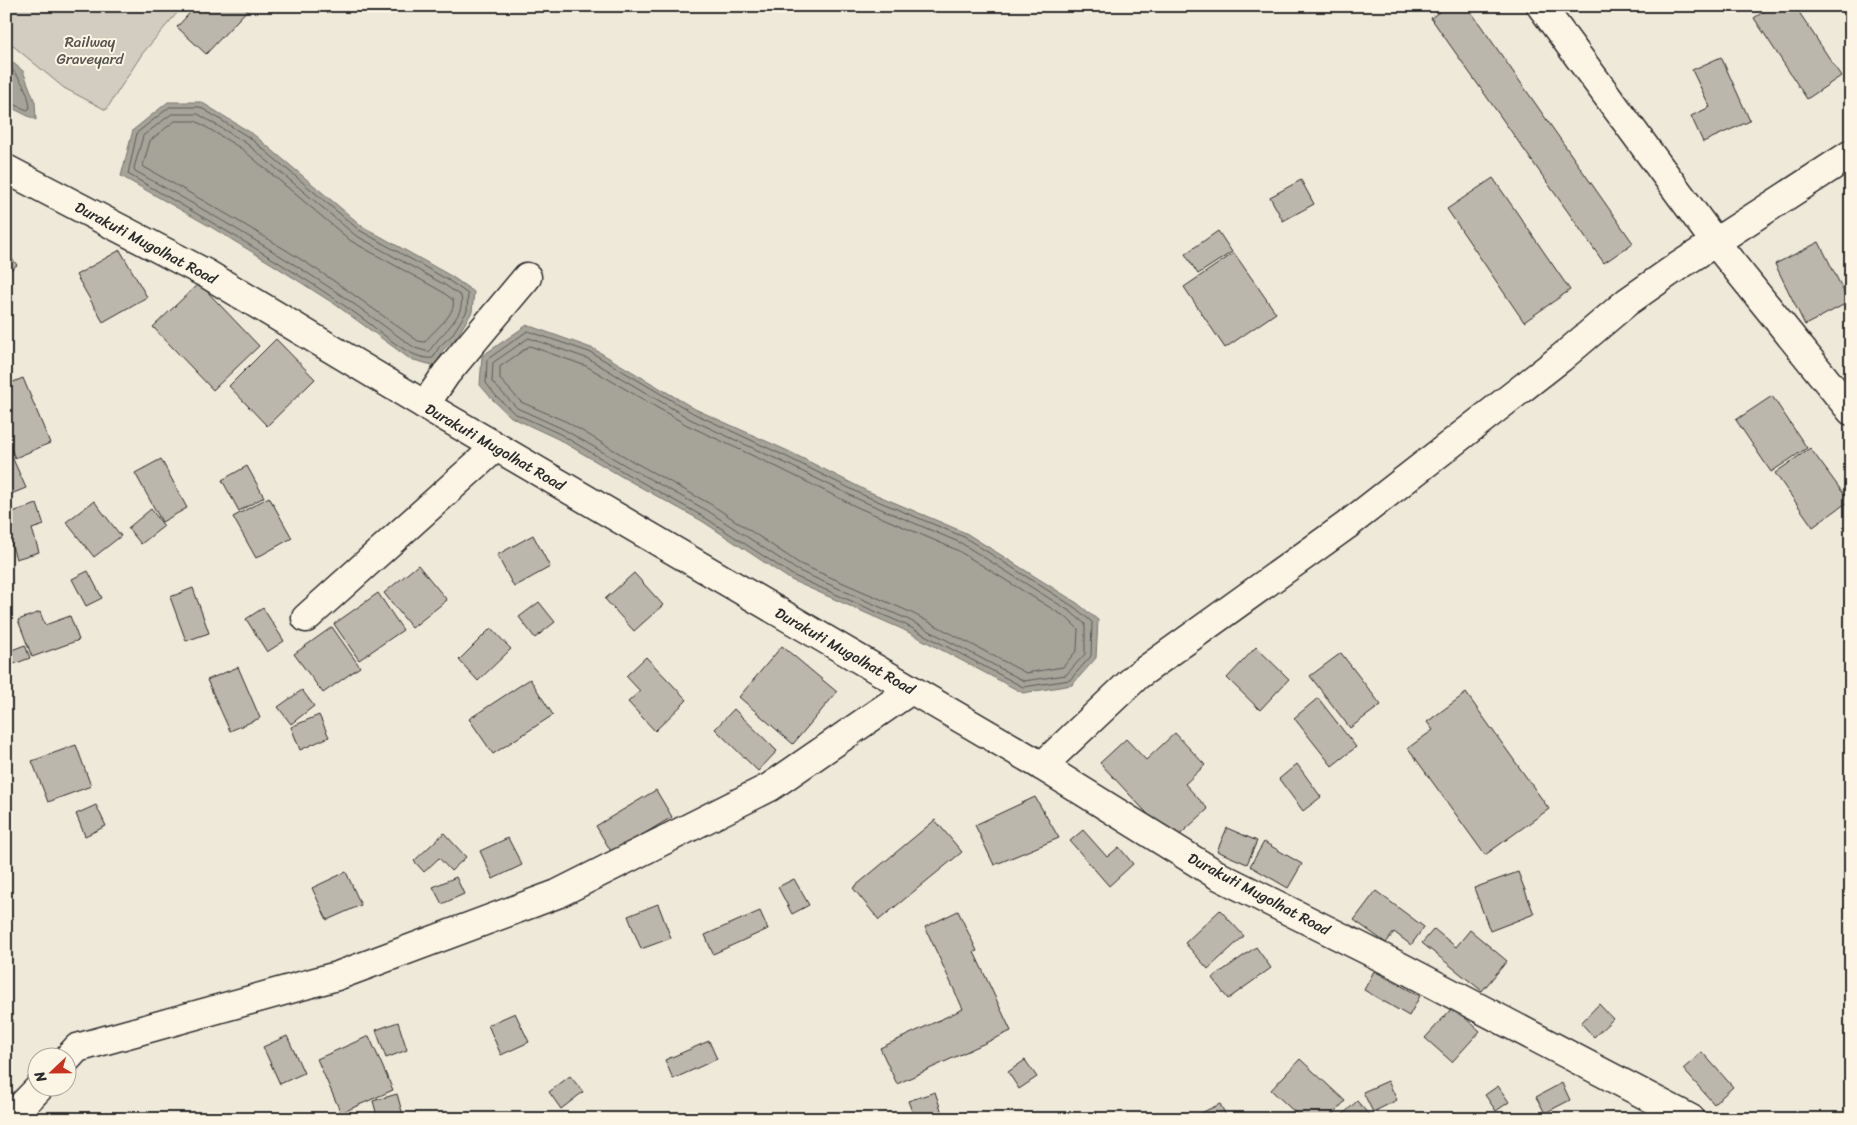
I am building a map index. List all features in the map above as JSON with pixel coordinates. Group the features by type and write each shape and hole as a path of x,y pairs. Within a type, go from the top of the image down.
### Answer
{"street":[{"path":"1541,6 1715,242 1851,411"},
{"path":"1042,766 1137,676 1347,525 1562,358 1627,302 1674,269 1851,154"},
{"name":"Durakuti Mugolhat Road","path":"6,169 207,274 425,406 1042,766 1219,876 1401,967 1692,1119"},
{"path":"425,406 446,374 527,277"},
{"path":"306,618 496,447"},
{"path":"77,1048 337,976 557,894 770,787 911,690"},
{"path":"9,1119 29,1098"}],"green space":[{"name":"Railway Graveyard","path":"6,6 183,6 142,54 106,110 64,88 6,40"}],"water":[{"path":"6,57 23,71 35,102 36,120 6,105"},
{"path":"168,102 201,102 253,134 362,226 451,276 474,292 472,312 456,338 443,350 436,366 410,359 336,305 272,264 121,176 133,130"},
{"path":"527,325 594,349 695,409 788,451 865,490 966,533 1077,603 1098,620 1096,658 1072,685 1023,693 902,629 791,580 702,521 558,439 511,417 480,385 482,356"}],"building":[{"path":"196,6 251,6 206,54 177,27"},
{"path":"1447,6 1467,6 1633,243 1604,263 1431,18"},
{"path":"1772,6 1795,6 1841,76 1807,99 1754,18"},
{"path":"1721,57 1750,121 1703,142 1691,116 1710,107 1692,70"},
{"path":"1493,178 1570,290 1524,322 1447,209"},
{"path":"1301,180 1314,204 1283,221 1270,197"},
{"path":"1218,231 1232,252 1198,274 1185,254"},
{"path":"1819,242 1849,302 1805,325 1775,264"},
{"path":"120,250 147,297 103,322 76,275"},
{"path":"6,251 17,265 6,274"},
{"path":"1234,253 1276,313 1225,348 1184,287"},
{"path":"199,283 259,346 213,390 153,327"},
{"path":"276,339 315,379 267,426 229,386"},
{"path":"23,378 50,443 15,458 6,438 6,385"},
{"path":"1772,396 1807,448 1771,472 1736,420"},
{"path":"8,448 26,488 6,496 6,449"},
{"path":"1810,448 1849,501 1813,527 1775,473"},
{"path":"161,459 187,508 162,522 135,473"},
{"path":"247,466 264,497 239,511 222,480"},
{"path":"269,497 292,538 256,558 233,517"},
{"path":"94,501 121,536 94,557 66,522"},
{"path":"37,504 44,525 32,529 39,552 16,559 6,527 6,514"},
{"path":"151,509 164,526 141,544 128,528"},
{"path":"533,535 550,567 514,587 497,555"},
{"path":"418,565 447,600 412,628 384,593"},
{"path":"88,571 102,598 86,606 72,579"},
{"path":"634,573 663,605 634,631 605,599"},
{"path":"193,588 209,633 186,641 170,597"},
{"path":"378,593 403,630 359,660 334,624"},
{"path":"539,602 555,622 535,638 519,617"},
{"path":"263,608 284,641 267,652 246,619"},
{"path":"40,612 45,625 70,616 79,640 32,657 18,620"},
{"path":"332,627 360,667 323,693 294,654"},
{"path":"491,628 511,649 478,681 459,660"},
{"path":"25,645 30,658 14,664 9,651"},
{"path":"782,646 837,692 793,744 739,697"},
{"path":"1256,647 1289,679 1260,710 1227,678"},
{"path":"1341,653 1381,705 1350,728 1310,676"},
{"path":"646,657 687,700 655,731 628,702 640,691 626,676"},
{"path":"238,667 260,718 230,731 207,680"},
{"path":"530,679 553,715 493,754 469,719"},
{"path":"302,690 314,706 291,724 278,707"},
{"path":"1466,693 1549,809 1485,855 1408,748 1433,730 1427,722"},
{"path":"1318,698 1356,747 1332,766 1294,718"},
{"path":"734,709 777,751 758,771 715,729"},
{"path":"319,715 329,737 300,750 291,727"},
{"path":"1175,733 1205,765 1185,784 1208,809 1173,841 1100,763 1126,739 1146,760"},
{"path":"76,745 91,786 48,802 32,761"},
{"path":"1297,764 1321,797 1303,811 1279,779"},
{"path":"656,790 672,817 612,853 596,826"},
{"path":"1035,797 1059,838 994,865 975,825"},
{"path":"96,805 106,826 85,836 76,814"},
{"path":"935,820 962,852 879,920 853,888"},
{"path":"1227,828 1257,841 1247,864 1217,851"},
{"path":"1083,830 1107,857 1119,847 1133,864 1109,886 1070,841"},
{"path":"444,833 466,857 451,871 439,858 424,872 414,861"},
{"path":"508,838 522,865 493,879 480,851"},
{"path":"1264,842 1302,864 1288,888 1250,866"},
{"path":"346,872 361,905 327,920 312,888"},
{"path":"1518,872 1534,914 1490,931 1474,888"},
{"path":"456,877 464,894 442,904 433,887"},
{"path":"794,879 809,905 792,914 778,887"},
{"path":"1376,891 1424,927 1411,945 1394,932 1386,943 1354,920"},
{"path":"658,904 671,938 641,949 628,916"},
{"path":"1220,910 1244,936 1208,969 1185,943"},
{"path":"760,911 768,929 713,954 705,935"},
{"path":"958,911 977,951 974,952 1011,1031 897,1084 880,1048 963,1009 925,927"},
{"path":"1434,929 1456,947 1470,930 1507,961 1482,991 1422,943"},
{"path":"1256,947 1271,968 1228,999 1212,978"},
{"path":"1374,971 1420,996 1409,1016 1364,990"},
{"path":"1599,1004 1613,1019 1594,1037 1581,1023"},
{"path":"1453,1007 1480,1031 1452,1062 1425,1038"},
{"path":"515,1013 529,1042 501,1055 488,1025"},
{"path":"398,1022 407,1050 386,1058 376,1030"},
{"path":"287,1036 304,1073 280,1084 263,1047"},
{"path":"369,1036 393,1090 341,1113 317,1059"},
{"path":"709,1041 717,1059 673,1079 665,1060"},
{"path":"1702,1052 1733,1087 1714,1104 1683,1069"},
{"path":"1300,1059 1345,1101 1329,1119 1302,1119 1271,1090"},
{"path":"1025,1060 1037,1077 1019,1089 1008,1072"},
{"path":"570,1076 583,1092 561,1109 549,1092"},
{"path":"1388,1081 1397,1100 1373,1112 1363,1092"},
{"path":"1562,1083 1570,1100 1545,1113 1536,1097"},
{"path":"1498,1086 1509,1102 1496,1111 1485,1095"},
{"path":"935,1092 944,1119 915,1119 908,1101"},
{"path":"397,1094 403,1115 390,1119 378,1119 373,1101"},
{"path":"1357,1101 1371,1117 1369,1119 1338,1119"},
{"path":"1220,1104 1228,1119 1204,1119 1201,1113"}]}
